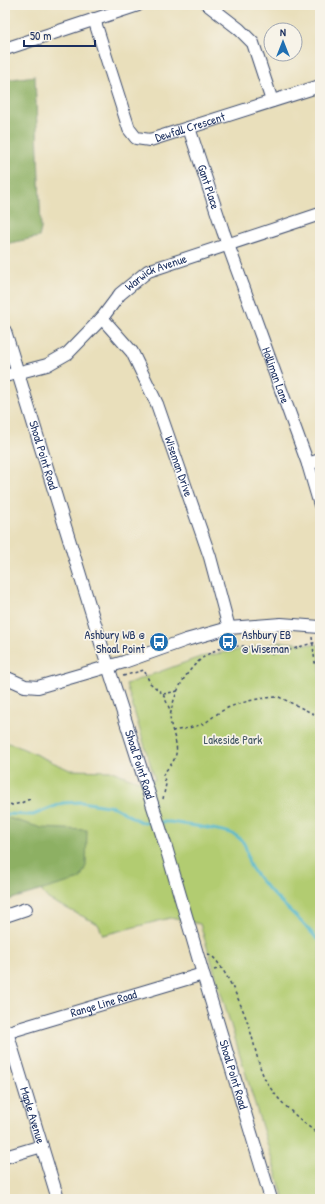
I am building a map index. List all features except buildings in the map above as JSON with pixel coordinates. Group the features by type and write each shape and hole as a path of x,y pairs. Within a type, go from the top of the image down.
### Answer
{"street":[{"path":"5,49 138,5"},
{"path":"208,5 239,29 253,43 272,101"},
{"name":"Dewfall Crescent","path":"94,19 129,129 136,138 150,140 320,86"},
{"name":"Gant Place","path":"189,128 228,246"},
{"name":"Warwick Avenue","path":"5,376 47,365 68,353 102,318 120,294 148,271 228,246 320,214"},
{"name":"Holliman Lane","path":"228,246 308,464 320,503"},
{"name":"Wiseman Drive","path":"102,318 132,352 157,404 210,557 229,628"},
{"name":"Shoal Point Road","path":"5,331 108,666 165,844 271,1199"},
{"path":"308,464 320,460"},
{"path":"5,677 24,686 38,687 186,640 229,628 281,624 320,627"},
{"path":"5,916 26,909"},
{"name":"Range Line Road","path":"6,1032 203,974"},
{"name":"Maple Avenue","path":"6,1032 58,1199"},
{"path":"5,1157 42,1146"}],"path":[{"path":"164,804 163,792 166,784 163,775 174,761 177,752 172,731 171,712 178,691 194,664 208,654 223,647 240,646 264,653 276,653 320,642"},
{"path":"312,643 315,663 320,666"},
{"path":"123,676 144,670 150,683 162,694 171,712"},
{"path":"162,694 178,691"},
{"path":"172,731 204,724 218,713 241,704 280,696 320,717"},
{"path":"316,716 320,706"},
{"path":"5,801 12,805 21,804 32,798"},
{"path":"221,968 232,987 249,1026 266,1081 296,1116 320,1136"}],"green space":[{"path":"35,76 41,229 39,237 5,244 5,80"},
{"name":"Lakeside Park","path":"282,642 320,645 320,1199 284,1199 200,924 170,918 103,935 98,924 48,899 5,847 5,742 15,745 70,770 112,771 138,781 155,780 126,684 200,657"},
{"path":"5,817 42,828 87,830 86,866 80,879 5,901"}],"waterway":[{"path":"5,814 33,815 63,803 81,802 114,807 141,822 155,822"},
{"path":"160,822 170,822 224,831 241,839 246,848 249,865 259,879 318,940"}],"place":[{"name":"Ashbury WB @ Shoal Point","path":"159,642"},
{"name":"Ashbury EB @ Wiseman","path":"228,642"}]}
